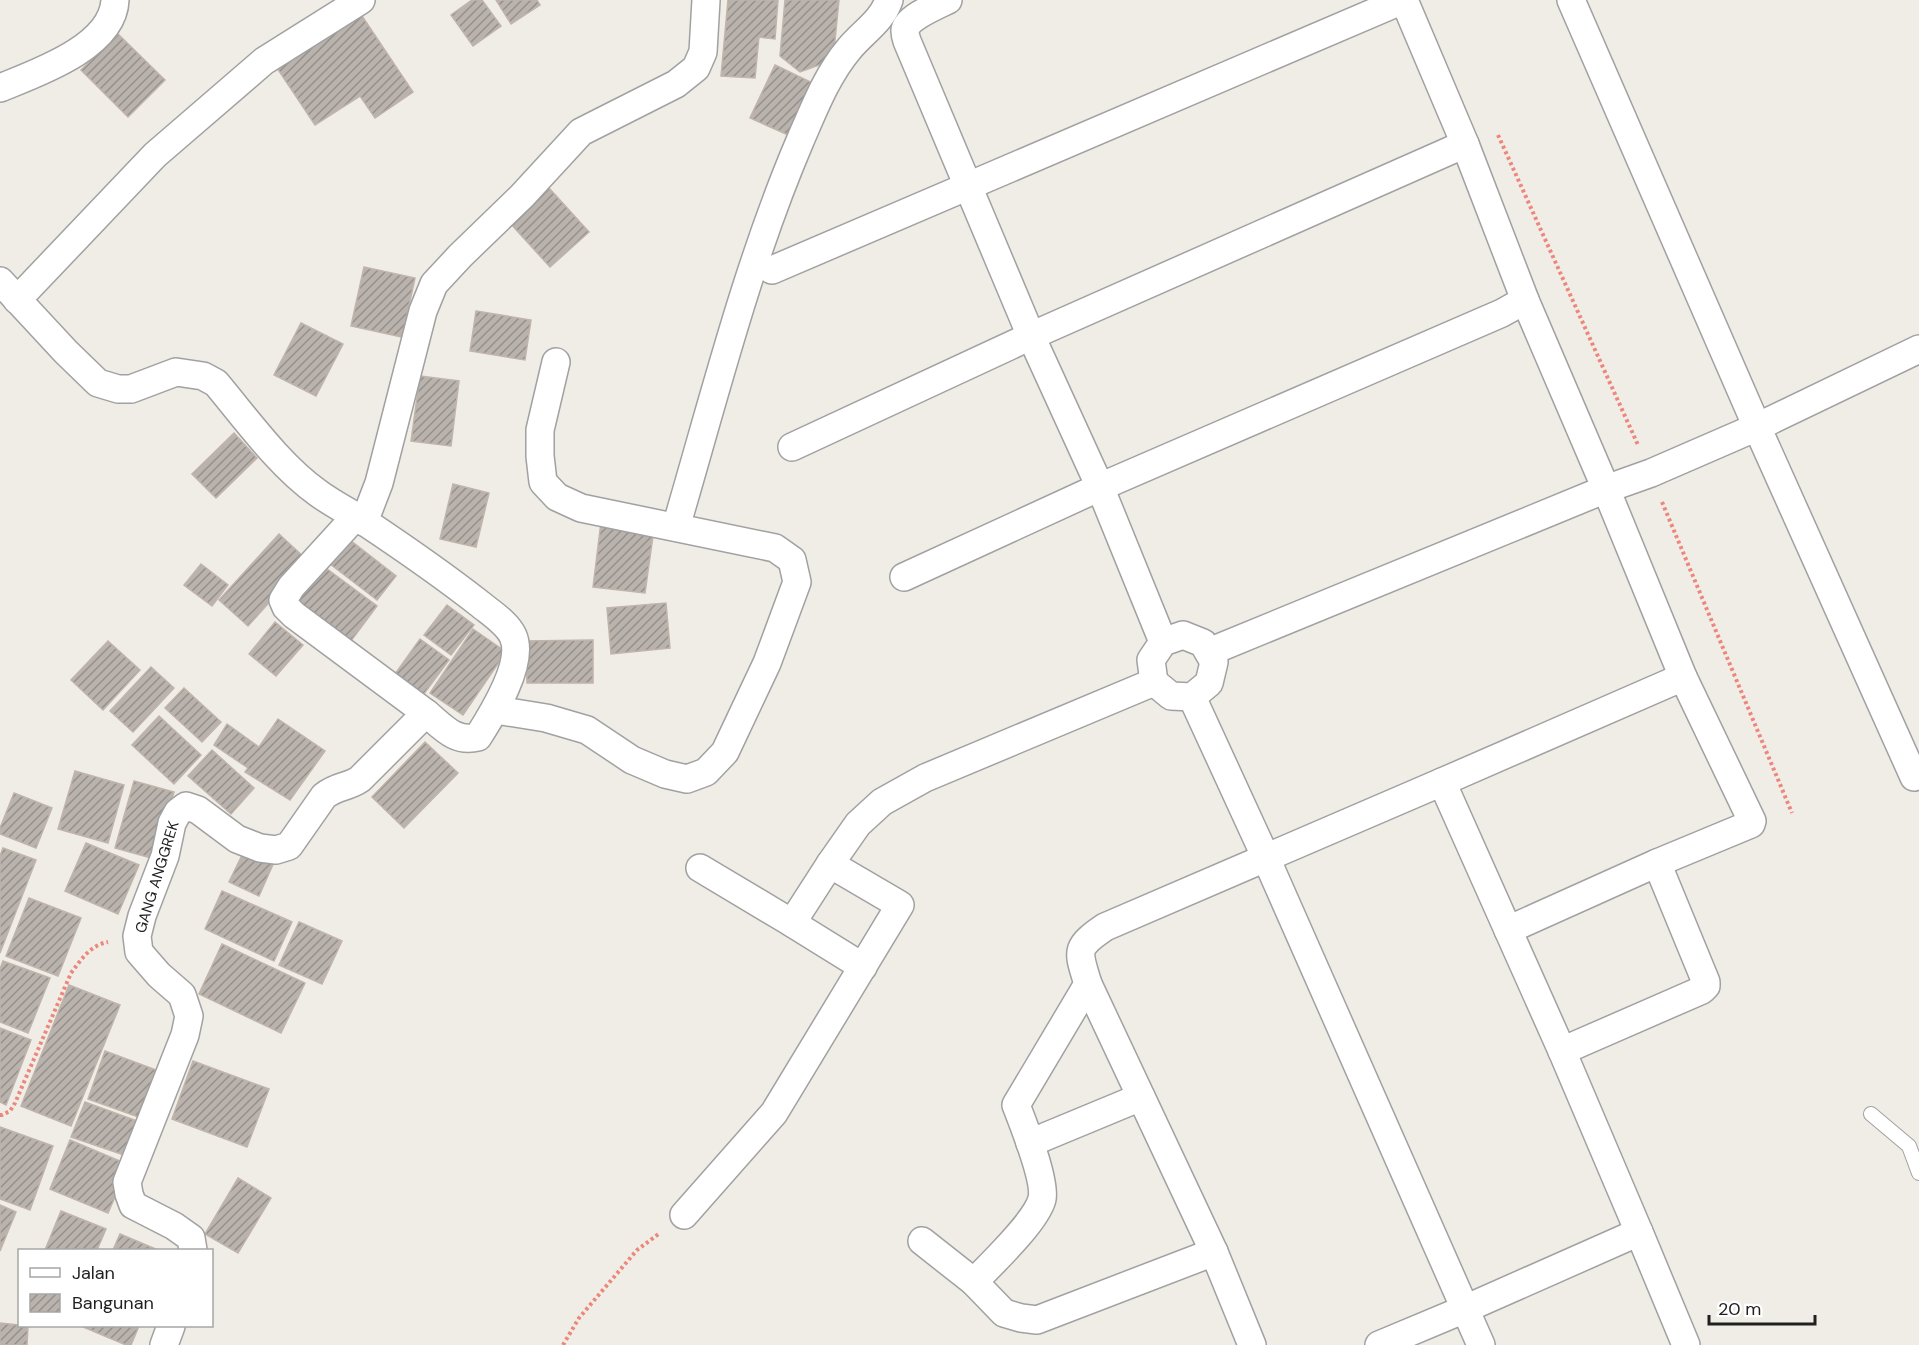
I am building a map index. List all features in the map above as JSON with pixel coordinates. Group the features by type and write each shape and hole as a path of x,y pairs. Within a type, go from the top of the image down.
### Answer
{"street":[{"path":"0,88 54,66 97,37 114,11 115,0"},
{"path":"361,0 264,61 154,155 8,290 98,383 118,389 131,389 176,372 203,376 216,383 291,470 317,493 360,519 467,594 501,621 513,637 515,656 508,682 496,710 478,737 466,740 455,736 294,615 283,600 291,587 360,519 379,483 423,311 434,284 459,256 522,196 581,132 676,84 696,68 703,52 706,0"},
{"path":"676,527 760,242 795,153 827,80 849,49 886,10 889,0"},
{"path":"948,0 912,19 904,31 1031,336 1100,487 1163,642"},
{"path":"772,270 1404,0 1465,144 1525,300 1683,676 1752,823 1508,930"},
{"path":"1571,0 1757,427 1914,777"},
{"path":"792,447 1031,336 1465,144"},
{"path":"903,578 1100,487 1502,313 1525,300"},
{"path":"1209,652 1606,489 1651,473 1757,427 1919,349"},
{"path":"496,710 546,718 587,730 632,760 664,774 687,778 706,772 725,752 767,663 797,582 792,560 775,548 580,508 557,497 543,482 540,456 540,430 556,362"},
{"path":"1183,635 1203,643 1209,652 1214,662 1209,683 1192,697 1171,696 1154,682 1151,660 1163,642 1183,635"},
{"path":"1252,1345 1214,1252 1088,984 1080,956 1086,940 1104,927 1683,676"},
{"path":"792,923 858,824 882,802 925,778 1154,682"},
{"path":"1192,697 1266,858 1481,1345"},
{"name":"GANG ANGGREK","path":"193,1249 191,1238 174,1226 133,1205 127,1182 185,1035 189,1016 182,995 159,975 139,952 137,936 142,916 165,856 172,824 178,812 186,806 198,810 237,838 260,848 276,850 289,846 324,796 332,790 353,784 360,779 426,713"},
{"path":"1442,782 1562,1051 1686,1345"},
{"path":"1562,1051 1702,990 1706,986 1657,863"},
{"path":"684,1215 774,1113 900,905 830,864"},
{"path":"700,868 863,967"},
{"path":"974,1282 1012,1243 1042,1200 1042,1190 1030,1143 1016,1105 1088,984"},
{"path":"1030,1143 1142,1097"},
{"path":"1379,1345 1639,1232"},
{"path":"922,1241 974,1282 1004,1313 1037,1320 1214,1252"},
{"path":"164,1345 171,1327"}],"lane":[{"path":"1871,1114 1909,1146 1919,1173"}],"path":[{"path":"1495,127 1651,473 1792,813"},
{"path":"0,1115 10,1111 15,1103 71,973 83,957 98,944 111,942 139,952"},
{"path":"563,1345 579,1317 637,1250 684,1215"}],"building":[{"path":"472,0 482,0 501,26 473,46 451,15"},
{"path":"496,0 537,0 540,5 511,24"},
{"path":"728,0 778,0 775,39 759,37 755,78 721,76"},
{"path":"785,0 839,0 833,60 800,72 780,56"},
{"path":"358,10 413,92 375,118 360,96 315,125 275,65"},
{"path":"118,34 165,80 128,117 81,70"},
{"path":"775,65 819,86 795,138 750,118"},
{"path":"549,188 589,232 550,267 510,223"},
{"path":"364,267 415,278 402,337 351,326"},
{"path":"476,311 531,320 525,360 470,351"},
{"path":"301,323 343,344 316,396 274,375"},
{"path":"420,376 459,381 451,446 411,441"},
{"path":"234,433 257,458 216,498 192,474"},
{"path":"453,484 489,493 476,547 440,539"},
{"path":"601,522 654,529 645,593 593,587"},
{"path":"279,534 307,560 248,626 219,600"},
{"path":"350,540 396,576 377,600 330,564"},
{"path":"319,563 377,606 348,645 291,601"},
{"path":"201,564 228,585 212,606 184,585"},
{"path":"666,603 670,648 611,654 607,608"},
{"path":"447,605 474,625 451,655 424,635"},
{"path":"275,622 303,645 276,676 249,654"},
{"path":"473,629 506,652 463,715 430,693"},
{"path":"420,639 449,660 418,702 390,681"},
{"path":"593,640 593,683 527,683 526,641"},
{"path":"108,641 140,670 103,710 71,680"},
{"path":"151,667 174,688 133,732 110,711"},
{"path":"184,688 221,722 202,742 165,708"},
{"path":"159,716 201,755 174,784 132,745"},
{"path":"278,719 325,751 290,800 245,772 248,768 214,745 227,724 259,747"},
{"path":"425,742 458,773 404,828 372,797"},
{"path":"212,750 254,788 231,814 188,776"},
{"path":"75,771 124,785 108,843 58,829"},
{"path":"134,781 174,792 155,859 115,848"},
{"path":"14,793 52,808 36,848 0,834 0,828"},
{"path":"86,843 139,865 118,914 65,891"},
{"path":"246,847 275,860 259,896 229,882"},
{"path":"3,848 36,860 0,953 0,856"},
{"path":"222,891 292,922 274,961 205,929"},
{"path":"29,898 81,918 58,976 6,956"},
{"path":"299,922 342,941 322,984 279,965"},
{"path":"222,944 305,983 281,1033 199,994"},
{"path":"3,961 50,978 28,1033 0,1022 0,969"},
{"path":"69,985 120,1005 71,1126 21,1106"},
{"path":"0,1028 31,1040 6,1105 0,1102"},
{"path":"105,1051 164,1073 147,1120 88,1099"},
{"path":"193,1061 269,1089 247,1147 172,1119"},
{"path":"85,1102 137,1121 124,1155 71,1137"},
{"path":"0,1127 53,1146 30,1210 0,1199"},
{"path":"70,1140 129,1165 108,1213 50,1189"},
{"path":"238,1178 271,1198 238,1253 205,1234"},
{"path":"0,1205 16,1212 0,1251"},
{"path":"61,1211 106,1229 97,1249 45,1249"},
{"path":"120,1234 156,1249 113,1249"},
{"path":"0,1323 28,1327 27,1345 0,1345"},
{"path":"83,1327 139,1327 131,1345"}]}
